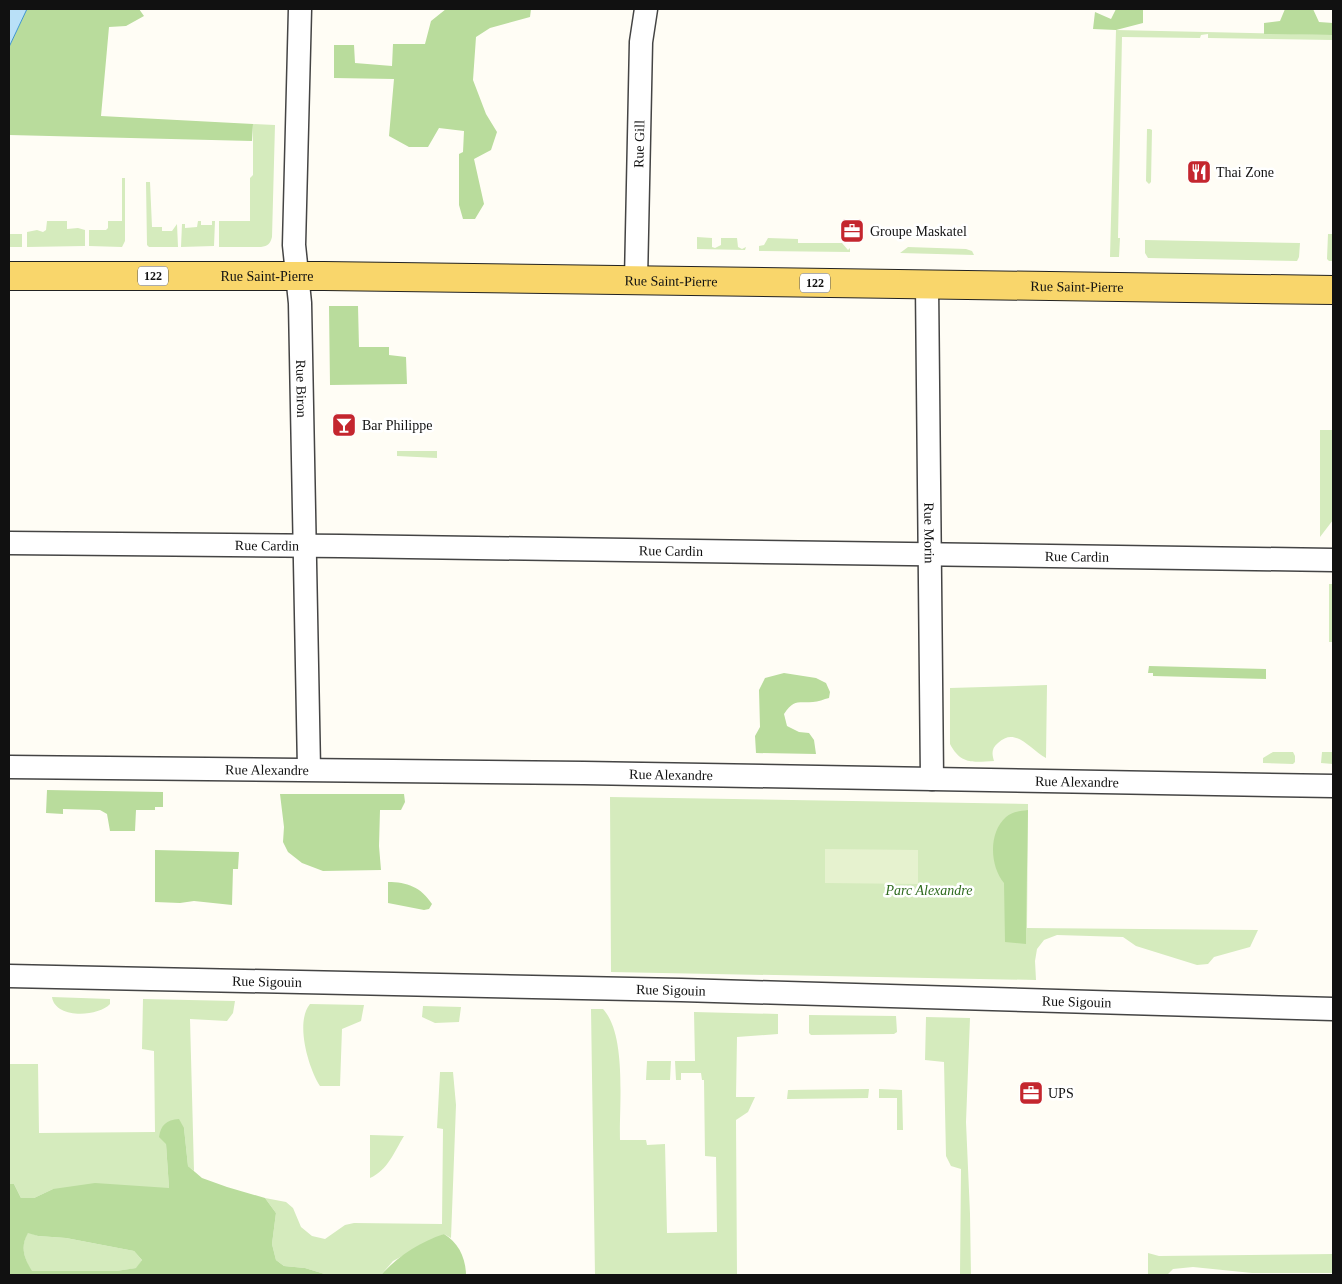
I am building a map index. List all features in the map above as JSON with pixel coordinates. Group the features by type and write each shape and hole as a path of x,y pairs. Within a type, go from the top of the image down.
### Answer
{"main road":[{"name":"Rue Saint-Pierre","path":"9,276 297,276 1333,290"}],"street":[{"name":"Rue Biron","path":"300,9 294,245 300,303 309,769"},
{"name":"Rue Gill","path":"636,280 642,42 646,9"},
{"name":"Rue Morin","path":"927,285 932,779"},
{"name":"Rue Cardin","path":"9,543 930,553 1333,560"},
{"name":"Rue Alexandre","path":"9,767 309,769 1333,786"},
{"name":"Rue Sigouin","path":"9,976 681,990 1333,1010"}],"green space":[{"path":"27,9 139,9 144,16 126,26 109,27 101,116 253,124 252,141 9,135 9,47"},
{"path":"446,9 531,9 530,17 490,28 476,37 473,80 486,114 497,132 491,150 474,159 484,204 475,219 463,219 459,205 459,154 463,152 464,131 439,128 428,147 409,147 389,136 394,79 334,78 334,45 354,45 355,63 392,66 393,44 425,44 431,21"},
{"path":"1116,9 1143,9 1143,23 1116,30 1093,29 1095,12 1111,19"},
{"path":"1285,9 1313,9 1319,22 1333,23 1333,35 1264,34 1264,23 1280,21"},
{"path":"1116,30 1333,35 1333,40 1208,38 1208,34 1201,35 1200,38 1122,37 1119,257 1110,257"},
{"path":"253,124 275,125 272,237 268,244 263,247 219,247 219,221 250,221 250,178 253,175"},
{"path":"1147,129 1152,130 1151,182 1149,184 1146,181"},
{"path":"122,178 125,178 125,241 122,247 89,246 89,230 106,230 108,228 108,221 122,221"},
{"path":"146,182 150,182 152,227 162,227 162,231 172,231 177,224 178,247 149,247 147,245"},
{"path":"47,221 67,221 67,229 78,228 85,230 85,246 27,247 27,232 37,230 43,232 46,230"},
{"path":"198,221 201,221 201,225 212,225 212,221 215,221 214,246 181,247 182,224 185,224 185,228 197,227"},
{"path":"9,234 22,234 22,247 9,247"},
{"path":"1328,234 1333,234 1333,261 1327,259"},
{"path":"697,237 712,238 712,247 715,248 721,245 721,238 737,238 738,247 742,249 746,247 745,250 697,249"},
{"path":"768,238 798,239 798,243 842,243 848,250 850,248 850,252 759,251 759,246 764,245"},
{"path":"1145,240 1300,243 1297,261 1148,258 1145,253"},
{"path":"908,247 966,249 972,251 974,255 900,253"},
{"path":"329,306 358,306 359,347 389,347 389,355 406,357 407,384 330,385"},
{"path":"1320,430 1333,430 1333,520 1320,537"},
{"path":"397,451 437,451 437,458 397,456"},
{"path":"1329,584 1333,584 1332,642 1329,642"},
{"path":"1149,666 1266,669 1266,679 1153,676 1153,673 1148,673"},
{"path":"784,673 816,678 826,683 830,692 829,698 815,702 793,704 784,714 787,726 799,732 809,733 814,740 816,754 756,753 755,736 760,727 759,690 765,678"},
{"path":"1047,685 1046,758 1023,741 1011,737 1005,738 994,747 994,761 968,761 954,751 950,744 950,688"},
{"path":"1273,752 1293,752 1295,762 1293,764 1263,763 1263,758"},
{"path":"1322,752 1333,752 1333,764 1321,763"},
{"path":"47,790 163,792 163,807 155,807 155,810 136,810 135,831 110,831 107,814 100,810 63,809 63,814 46,813"},
{"path":"280,794 404,794 405,802 401,810 380,810 379,846 381,870 323,871 302,863 288,852 283,842 284,827"},
{"name":"Parc Alexandre","path":"610,797 1028,804 1027,928 1258,930 1250,947 1214,957 1208,964 1197,965 1136,946 1123,937 1057,935 1044,940 1037,949 1035,961 1036,980 611,972"},
{"path":"1028,810 1026,944 1005,942 1004,883 996,868 993,850 996,832 1006,817 1019,811"},
{"path":"825,849 918,850 918,884 825,883"},
{"path":"155,850 239,852 238,869 233,869 232,905 194,901 180,903 155,902"},
{"path":"388,882 407,884 413,887 423,893 432,904 429,909 424,910 388,903"},
{"path":"52,997 110,999 110,1004 96,1011 78,1014 61,1009 55,1004"},
{"path":"143,999 235,1001 233,1013 227,1021 190,1019 194,1171 188,1166 184,1128 166,1144 169,1188 53,1189 34,1198 21,1198 14,1184 9,1184 9,1064 38,1064 39,1133 155,1132 154,1051 142,1049"},
{"path":"310,1004 364,1005 361,1021 342,1029 340,1086 320,1086 311,1068 303,1033 306,1012"},
{"path":"423,1006 461,1007 459,1022 435,1023 422,1017"},
{"path":"591,1009 603,1009 611,1021 616,1036 621,1090 620,1140 646,1140 647,1145 665,1144 667,1233 717,1232 716,1157 705,1156 704,1080 702,1080 701,1073 681,1073 681,1080 676,1080 675,1061 695,1061 694,1012 778,1014 778,1034 737,1037 736,1097 755,1097 748,1112 736,1120 737,1275 595,1275"},
{"path":"809,1015 896,1016 897,1032 894,1034 811,1035 809,1033"},
{"path":"926,1017 970,1018 966,1122 971,1275 960,1275 961,1169 951,1166 946,1156 944,1062 925,1060"},
{"path":"647,1061 671,1061 670,1080 646,1080"},
{"path":"440,1072 453,1072 456,1105 451,1238 444,1234 393,1261 381,1275 328,1275 305,1268 284,1266 276,1260 272,1244 276,1213 265,1198 286,1202 293,1208 301,1227 312,1236 325,1239 345,1225 354,1223 442,1224 443,1129 437,1128"},
{"path":"869,1089 868,1098 787,1099 788,1090"},
{"path":"879,1089 902,1090 903,1130 897,1130 897,1098 879,1098"},
{"path":"179,1119 184,1128 188,1166 202,1178 265,1198 276,1213 272,1244 276,1260 284,1266 305,1268 328,1275 9,1275 9,1184 14,1184 21,1198 34,1198 53,1189 95,1183 169,1188 166,1144 159,1137 161,1129 165,1124","holes":["28,1233 38,1236 66,1238 134,1251 142,1260 136,1268 116,1271 32,1271 25,1257 24,1243"]},
{"path":"370,1135 404,1136 382,1170 370,1178"},
{"path":"28,1232 38,1236 66,1238 134,1251 142,1260 137,1268 116,1271 31,1271 24,1252 24,1242"},
{"path":"444,1234 453,1241 460,1251 465,1263 466,1275 381,1275 410,1250"},
{"path":"1148,1253 1159,1256 1333,1254 1333,1273 1252,1273 1193,1267 1173,1269 1167,1275 1148,1275"}],"water":[{"path":"9,9 27,9 9,47"}],"place":[{"name":"Thai Zone","path":"1199,172"},
{"name":"Groupe Maskatel","path":"852,231"},
{"name":"Bar Philippe","path":"344,425"},
{"name":"UPS","path":"1031,1093"}]}
